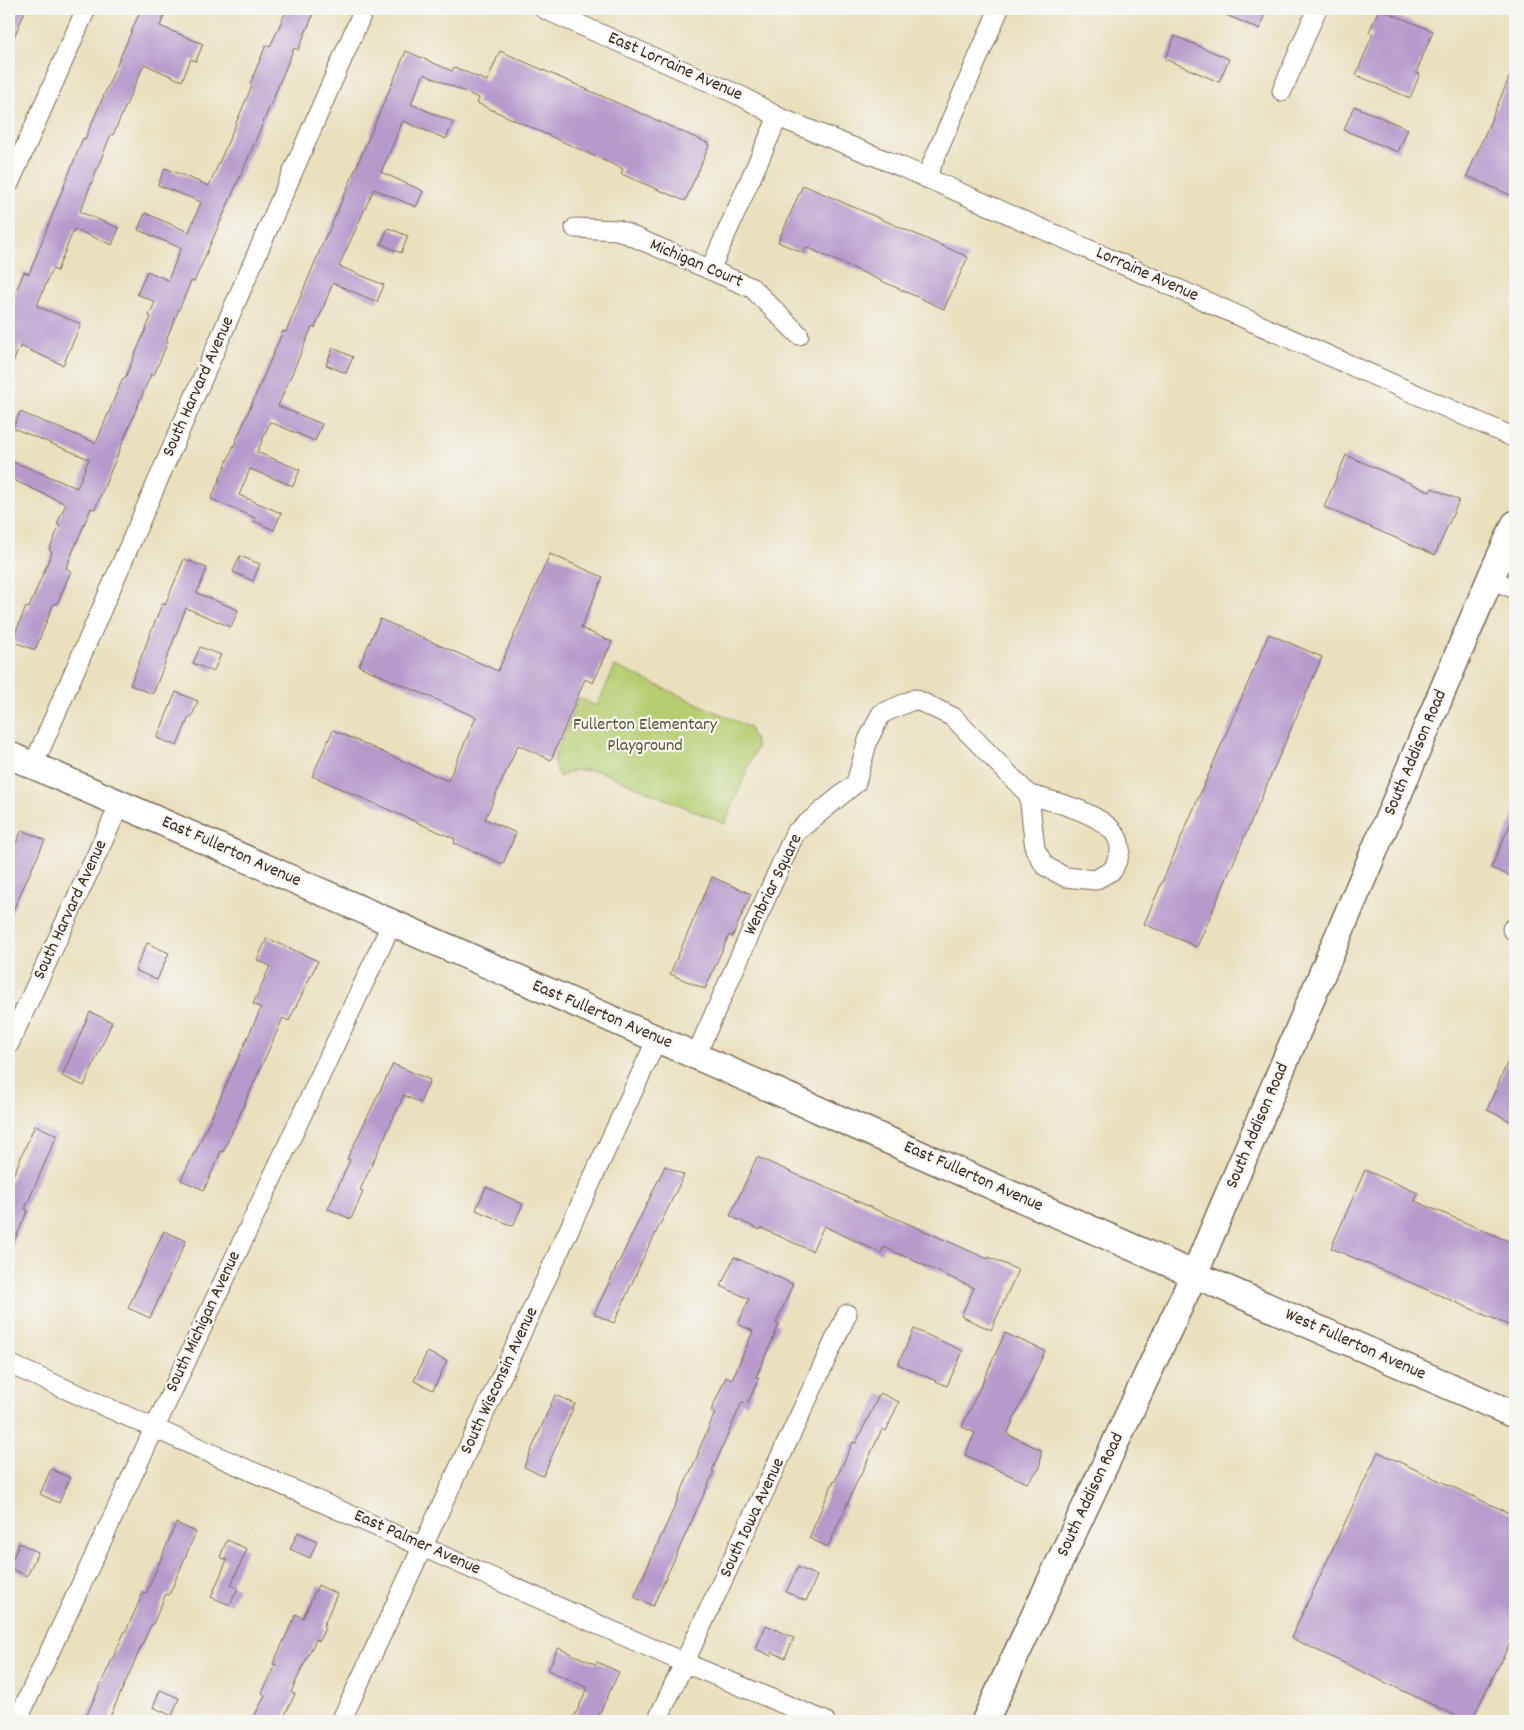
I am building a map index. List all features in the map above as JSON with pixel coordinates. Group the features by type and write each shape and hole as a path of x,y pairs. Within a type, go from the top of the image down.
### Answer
{"street":[{"path":"9,184 86,9"},
{"name":"South Harvard Avenue","path":"33,766 364,9"},
{"name":"East Lorraine Avenue","path":"544,9 743,97 778,116"},
{"path":"926,178 999,9"},
{"path":"1282,91 1317,9"},
{"path":"710,270 778,116"},
{"name":"Lorraine Avenue","path":"778,116 926,178 1515,438"},
{"name":"Michigan Court","path":"576,228 618,230 752,288 799,335"},
{"name":"South Addison Road","path":"985,1721 1194,1275 1515,524"},
{"path":"1490,579 1515,589"},
{"name":"Wenbriar Square","path":"696,1055 795,833 856,784 868,740 881,714 915,699 953,717 1029,795"},
{"name":"East Fullerton Avenue","path":"9,755 1194,1275"},
{"path":"1029,795 1062,803 1096,818 1114,832 1120,848 1113,870 1096,880 1065,877 1045,866 1035,849 1029,795"},
{"name":"South Harvard Avenue","path":"9,1044 120,804"},
{"name":"South Michigan Avenue","path":"17,1721 392,923"},
{"name":"South Wisconsin Avenue","path":"341,1721 424,1546 657,1040"},
{"name":"West Fullerton Avenue","path":"1194,1275 1515,1415"},
{"name":"South Iowa Avenue","path":"657,1721 847,1314"},
{"name":"East Palmer Avenue","path":"9,1364 685,1663 825,1721"}],"green space":[{"name":"Fullerton Elementary Playground","path":"615,666 749,727 757,746 725,824 599,771 575,770 559,777 553,761 579,698 597,706"}],"building":[{"path":"9,9 26,9 9,49"},
{"path":"141,9 167,9 160,26 203,44 196,61 191,59 182,81 144,64 113,135 111,134 80,212 119,228 112,245 74,229 57,271 52,269 37,306 81,324 63,365 20,346 9,372 9,308 24,272 29,274 83,138 85,139"},
{"path":"287,9 298,9 313,15 298,50 294,48 194,282 191,281 166,340 168,341 154,375 151,374 95,509 91,508 66,568 71,571 57,604 54,603 35,650 12,641 26,607 29,608 52,552 49,550 60,525 57,524 66,504 9,478 9,460 77,488 89,459 13,428 20,412 96,443 151,317 149,316 155,302 137,294 147,271 168,280 181,248 138,230 145,213 189,232 201,202 158,185 165,168 209,186 252,86 250,84 266,45 270,47"},
{"path":"1212,9 1267,9 1259,29"},
{"path":"1379,9 1433,31 1416,73 1420,74 1410,98 1356,75 1373,34 1369,32"},
{"path":"1175,36 1229,59 1219,82 1165,59"},
{"path":"406,51 452,71 454,67 487,81 500,51 710,144 685,201 621,174 623,169 477,103 479,98 424,74 411,104 453,122 446,139 403,121 381,172 423,191 416,207 374,189 339,266 384,285 377,302 333,283 315,328 312,327 278,406 322,424 315,441 270,422 257,452 300,470 293,486 250,469 239,495 281,513 274,530 254,521 255,518 211,499 283,331 286,332"},
{"path":"1515,64 1515,197 1467,176"},
{"path":"1354,106 1408,129 1398,152 1344,130"},
{"path":"803,185 968,257 944,309 806,247 803,253 778,242"},
{"path":"388,228 408,236 401,253 381,244"},
{"path":"333,348 353,357 346,373 326,365"},
{"path":"1346,455 1430,492 1432,488 1459,500 1435,555 1324,507"},
{"path":"550,554 603,577 581,628 612,642 593,683 585,679 551,760 518,745 485,819 516,833 503,864 454,843 455,839 312,776 333,730 448,781 476,717 359,666 380,619 498,671"},
{"path":"240,556 260,564 253,581 233,572"},
{"path":"184,559 207,568 197,593 238,610 231,627 186,608 153,694 130,685 162,604 165,605"},
{"path":"1269,634 1322,657 1197,947 1144,924"},
{"path":"200,647 221,655 213,672 193,663"},
{"path":"176,692 198,701 177,746 157,738"},
{"path":"1515,813 1515,878 1491,868"},
{"path":"22,830 45,840 9,919 9,859"},
{"path":"712,877 751,894 732,937 729,935 705,989 670,974"},
{"path":"267,938 318,961 289,1021 283,1018 204,1190 181,1180 261,1008 253,1004 270,966 257,960"},
{"path":"147,943 169,953 157,980 135,970"},
{"path":"90,1012 112,1022 84,1086 62,1076"},
{"path":"1515,1045 1515,1123 1487,1110"},
{"path":"393,1064 430,1080 420,1103 404,1095 360,1190 363,1192 351,1219 328,1209 350,1160 347,1159"},
{"path":"35,1125 57,1135 25,1209 28,1210 9,1253 9,1185"},
{"path":"757,1157 988,1259 989,1257 1018,1270 991,1330 961,1316 974,1288 884,1247 881,1253 824,1226 812,1251 730,1216"},
{"path":"665,1166 684,1175 650,1243 614,1323 594,1314"},
{"path":"1365,1170 1418,1193 1415,1201 1515,1244 1515,1328 1331,1248"},
{"path":"486,1187 523,1204 513,1226 476,1210"},
{"path":"164,1231 186,1241 150,1318 128,1308"},
{"path":"734,1257 793,1284 776,1323 779,1325 756,1377 759,1378 747,1404 742,1402 712,1471 714,1472 653,1606 634,1597 699,1452 715,1413 711,1411 726,1377 732,1380 753,1331 738,1324 749,1299 721,1286"},
{"path":"914,1329 963,1351 947,1386 898,1364"},
{"path":"1005,1333 1045,1351 1007,1434 1041,1450 1040,1468 1027,1483 965,1455 975,1433 962,1427"},
{"path":"427,1352 447,1361 433,1390 414,1381"},
{"path":"880,1393 899,1402 886,1431 882,1429 828,1547 809,1538 834,1480 853,1442 856,1443"},
{"path":"555,1395 575,1404 543,1476 524,1467"},
{"path":"1378,1452 1515,1516 1515,1633 1471,1721 1467,1721 1291,1638"},
{"path":"51,1469 70,1478 59,1503 40,1494"},
{"path":"176,1523 196,1532 169,1595 166,1594 108,1721 84,1721 143,1593 146,1594"},
{"path":"298,1532 317,1541 310,1558 290,1549"},
{"path":"227,1540 247,1549 231,1585 238,1588 230,1605 211,1597 227,1560 220,1557"},
{"path":"19,1543 38,1552 27,1576 9,1568"},
{"path":"798,1567 817,1576 806,1601 786,1592"},
{"path":"318,1585 337,1594 319,1641 316,1639 291,1692 295,1694 282,1721 252,1721 265,1695 262,1693 276,1665 273,1664 296,1614 303,1618"},
{"path":"766,1625 794,1638 785,1658 772,1652 771,1656 756,1649"},
{"path":"558,1648 619,1672 596,1721 572,1721 588,1688 548,1670"},
{"path":"160,1690 179,1698 172,1716 153,1707"}]}
